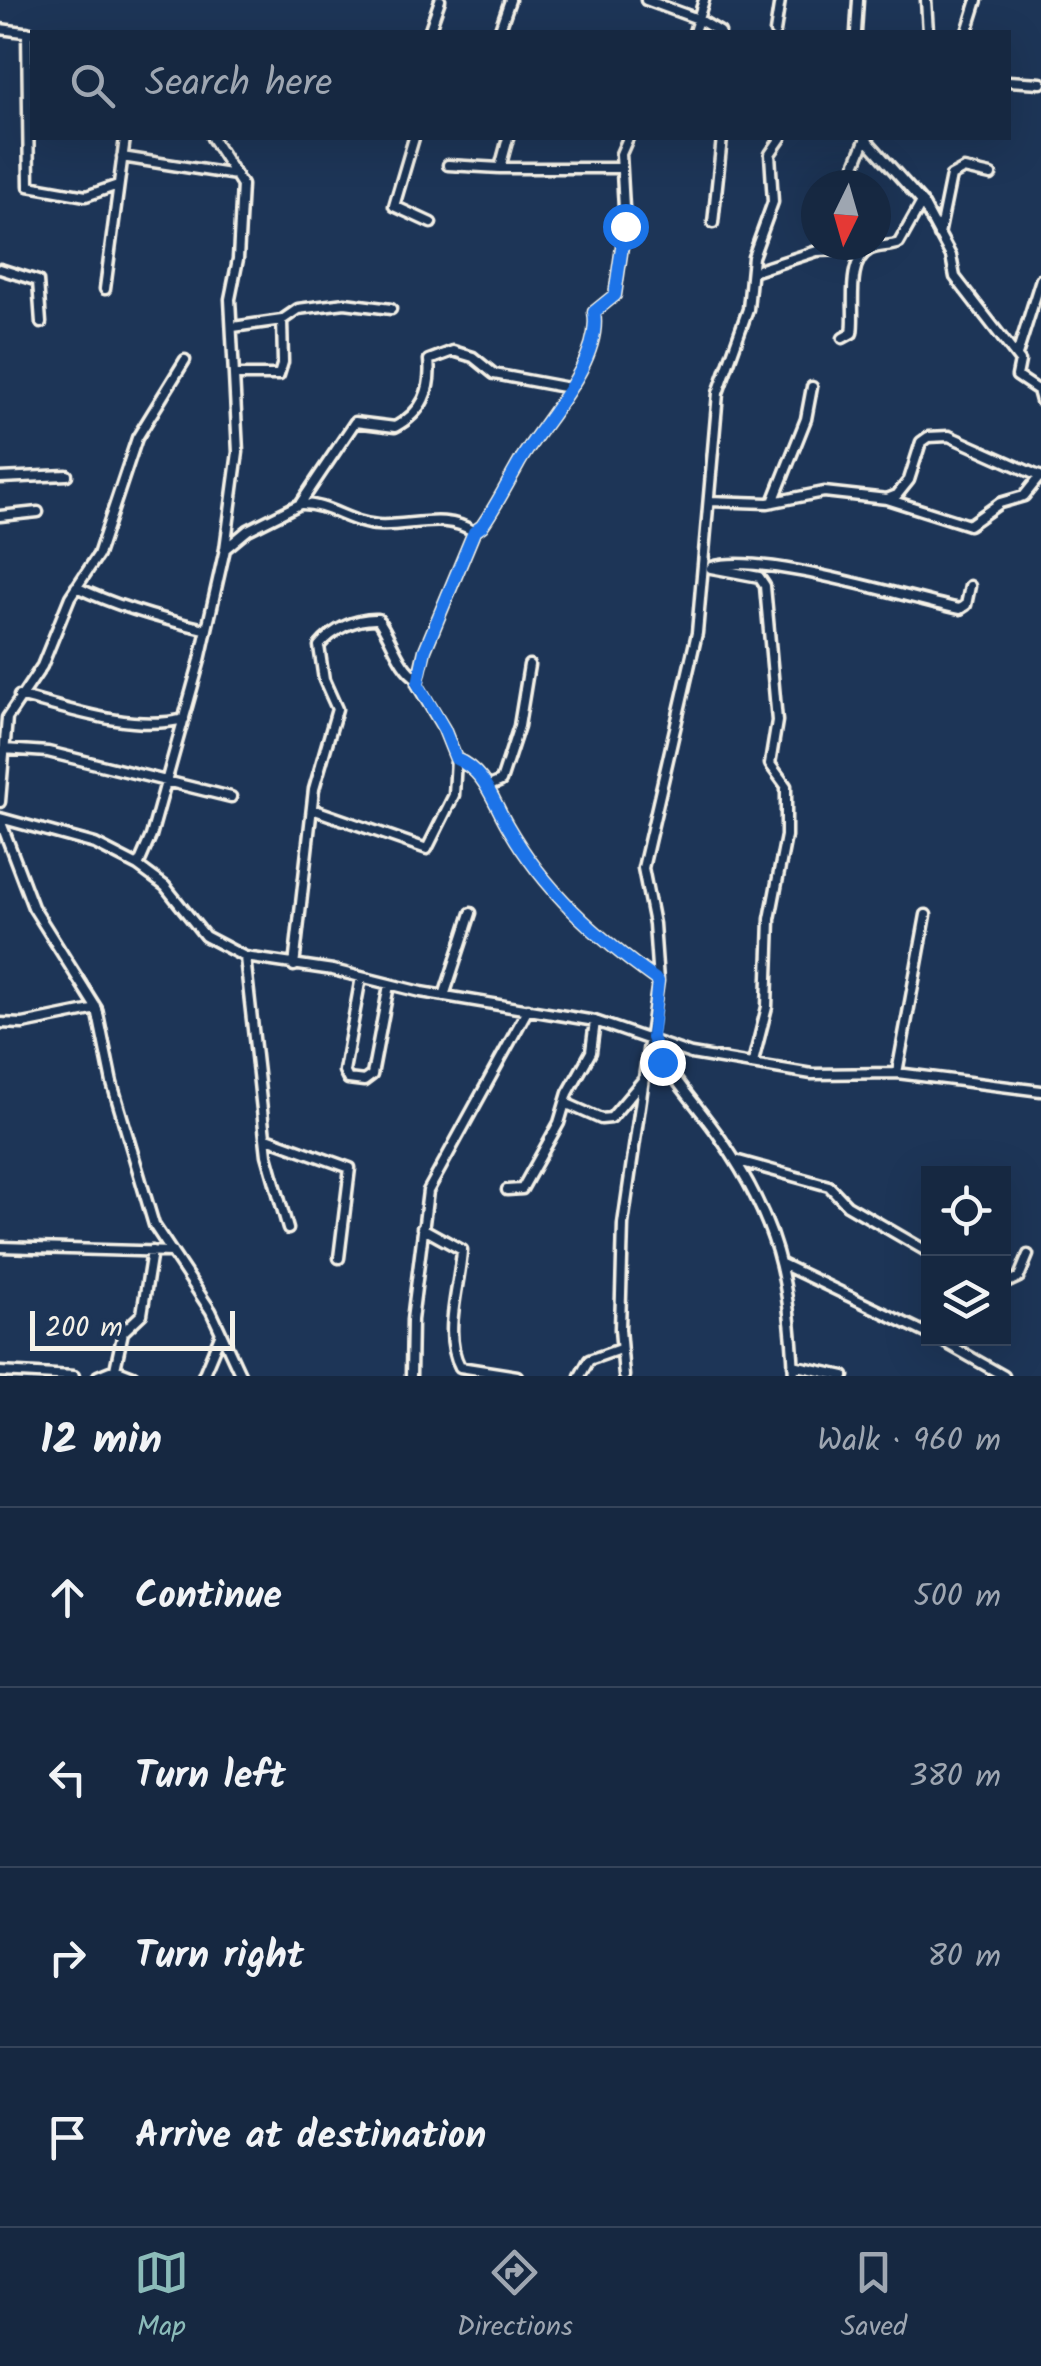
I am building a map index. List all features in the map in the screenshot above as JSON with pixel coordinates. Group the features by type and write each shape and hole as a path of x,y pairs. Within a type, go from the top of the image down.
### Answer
{"street":[{"path":"431,30 440,0"},
{"path":"500,30 510,0"},
{"path":"646,0 717,30"},
{"path":"695,30 704,0"},
{"path":"774,30 780,0"},
{"path":"856,30 858,0"},
{"path":"926,0 928,30"},
{"path":"967,30 977,0"},
{"path":"0,28 30,33 29,186 86,196 118,186"},
{"path":"1011,82 1041,83"},
{"path":"105,290 126,140"},
{"path":"138,866 147,850 184,719 225,550 238,452 230,299 238,259 242,185 213,140"},
{"path":"413,140 394,206 431,223"},
{"path":"500,168 507,140"},
{"path":"312,809 427,849 454,796 456,759 444,729 418,689 425,650 474,532 499,502 518,463 569,388 596,324 594,312 615,295 625,226 626,178 621,154 627,140"},
{"path":"713,223 722,140"},
{"path":"624,1376 620,1348 624,1224 658,981 654,924 643,868 697,632 707,570 707,482 718,393 748,309 752,272 773,202 770,154 779,140"},
{"path":"853,170 864,140"},
{"path":"867,140 922,202 963,290 1017,355"},
{"path":"122,157 237,176"},
{"path":"448,165 621,168"},
{"path":"939,235 951,176 964,169 991,175"},
{"path":"891,244 900,243 922,202"},
{"path":"752,272 801,256"},
{"path":"843,338 852,333 855,272 862,260"},
{"path":"0,269 38,281 42,323"},
{"path":"1041,278 1017,355 1017,376 1038,390 1041,402"},
{"path":"234,327 282,320 298,309 345,302 391,309"},
{"path":"236,375 278,375 283,362 282,320"},
{"path":"225,550 248,530 300,504 355,422 395,427 416,412 431,384 429,360 452,351 473,358 494,374 569,388"},
{"path":"0,802 7,718 42,666 54,630 76,587 98,556 137,438 185,360"},
{"path":"772,502 806,419 812,388"},
{"path":"709,501 772,502 824,492 887,500 970,525 1000,503 1024,496 1041,475 949,436 935,436 921,442 909,480 897,495 887,500"},
{"path":"0,478 67,475"},
{"path":"300,504 362,523 425,521 474,532"},
{"path":"0,516 38,512"},
{"path":"707,570 730,562 788,570 960,608 966,605 970,586"},
{"path":"707,570 758,577 765,586 774,644 776,721 770,764 786,786 786,836 770,919 767,1007 753,1062"},
{"path":"76,587 124,610 159,614 204,629"},
{"path":"294,966 312,809 337,708 324,680 319,646 328,635 366,618 378,620 393,638 403,665 418,679"},
{"path":"487,787 501,781 520,726 529,664"},
{"path":"19,696 107,716 160,722 184,719"},
{"path":"4,749 48,752 231,797"},
{"path":"456,759 476,770 522,852 548,886 590,927 658,981"},
{"path":"0,819 95,844 138,866 165,886 205,936 245,957 595,1021 692,1054 823,1075 897,1073 1041,1091"},
{"path":"0,819 33,907 97,1009 147,1204 241,1376"},
{"path":"444,996 471,913"},
{"path":"897,1073 926,915"},
{"path":"245,957 270,1165 288,1228"},
{"path":"361,977 344,1071 348,1079 364,1081 372,1075 389,985"},
{"path":"0,1023 23,1024 97,1009"},
{"path":"413,1374 410,1344 428,1191 528,1009"},
{"path":"507,1190 522,1189 559,1124 594,1044 595,1021"},
{"path":"652,1038 662,1062 735,1160 784,1264 794,1376"},
{"path":"565,1103 595,1117 612,1118 643,1080"},
{"path":"267,1138 350,1168 339,1258"},
{"path":"735,1160 829,1186 847,1205 921,1248"},
{"path":"422,1228 462,1250 452,1350 460,1371 517,1376"},
{"path":"0,1247 172,1252"},
{"path":"115,1369 123,1332 142,1314 152,1251"},
{"path":"1011,1281 1019,1277 1028,1255"},
{"path":"784,1264 921,1331"},
{"path":"203,1376 221,1334"},
{"path":"951,1346 1003,1376"},
{"path":"580,1376 589,1360 620,1348"},
{"path":"793,1365 844,1376"},
{"path":"98,1376 115,1369 133,1376"},
{"path":"0,1372 74,1376"}],"route":[{"path":"625,226 615,295 594,312 596,324 581,365 557,411 518,463 499,502 474,532 470,550 425,650 418,689 434,710 456,759 476,770 530,864 548,886 570,910 658,981 652,1038 662,1062"}]}
